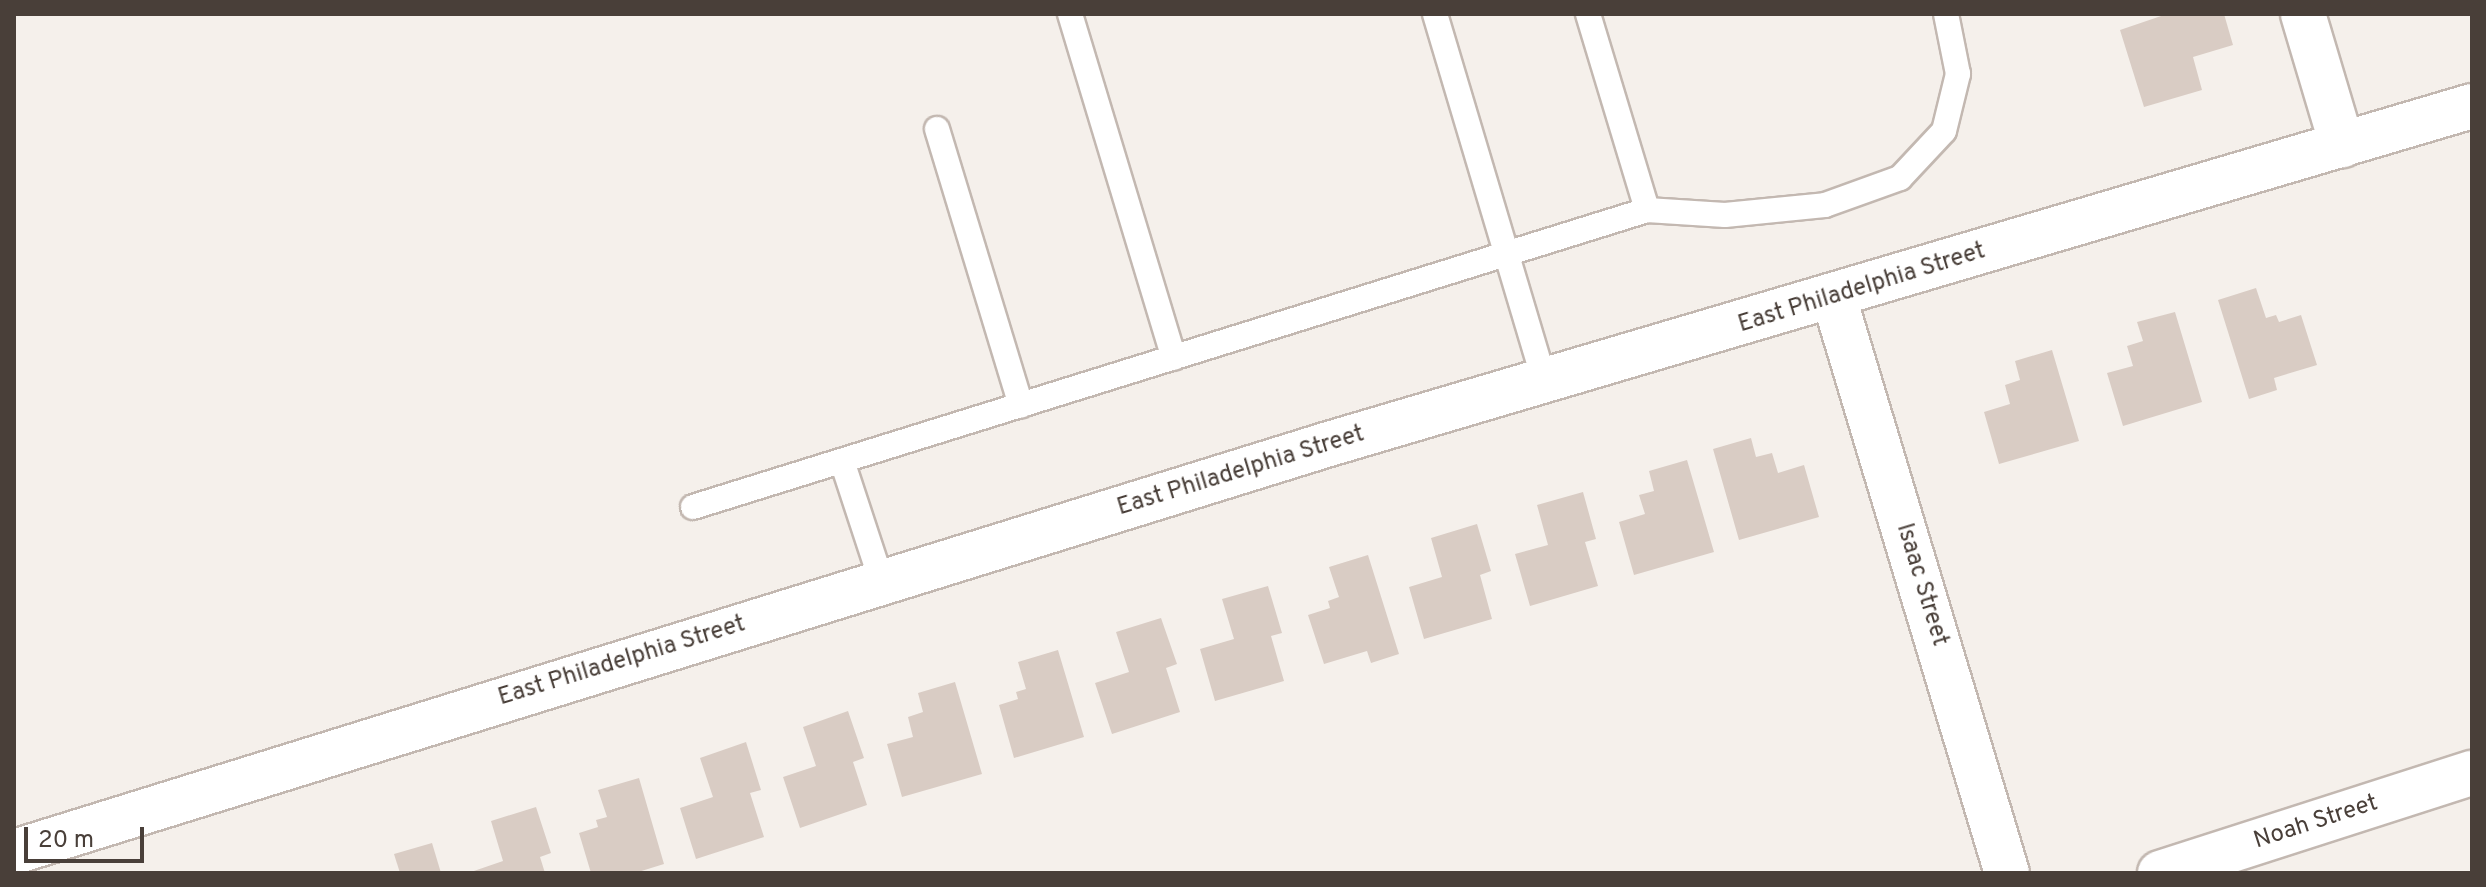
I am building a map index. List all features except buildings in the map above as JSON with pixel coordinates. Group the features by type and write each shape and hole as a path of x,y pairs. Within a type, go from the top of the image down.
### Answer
{"street":[{"path":"2303,14 2342,145"},
{"name":"East Philadelphia Street","path":"14,852 882,583 2472,106"},
{"name":"Isaac Street","path":"1834,298 2007,873"},
{"name":"Noah Street","path":"2160,873 2472,773"}],"lane":[{"path":"1070,14 1174,358"},
{"path":"1435,14 1545,382"},
{"path":"1588,14 1647,210"},
{"path":"693,507 1647,210 1725,215 1825,205 1900,178 1944,131 1958,74 1946,14"},
{"path":"937,129 1021,406"},
{"path":"842,461 882,583"}]}
